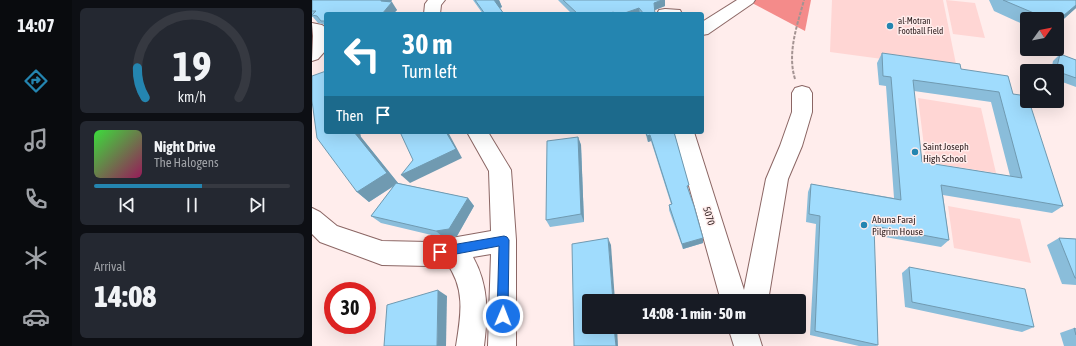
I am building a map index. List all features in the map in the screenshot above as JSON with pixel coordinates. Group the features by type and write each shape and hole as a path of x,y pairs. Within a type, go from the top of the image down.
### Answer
{"street":[{"path":"432,12 433,4 437,0"},
{"path":"704,26 735,9 746,0"},
{"path":"312,28 316,29 322,34 316,50"},
{"path":"756,294 777,178 791,146 802,112 802,93"},
{"path":"478,134 500,170 504,240 502,346"},
{"name":"5070","path":"685,134 732,294"},
{"path":"312,219 329,234 382,253 429,254 504,240"},
{"path":"452,250 465,268 473,288 474,321 470,346"}],"path":[{"path":"802,93 792,71 794,35 804,0"}],"shaded area":[{"path":"754,0 811,0 805,31 754,4"},
{"name":"al-Motran Football Field","path":"832,0 943,0 957,69 830,52"},
{"path":"946,0 975,3 985,38 953,34"},
{"path":"918,98 981,108 996,173 926,162"},
{"path":"948,206 1020,219 1031,263 954,248"}],"building":[{"path":"312,0 381,0 392,2 384,12 324,12 324,21 321,21 317,16 312,15 316,11 312,11"},
{"path":"475,0 494,0 503,12 484,12"},
{"path":"563,0 662,0 654,3 655,12 642,12 639,8 628,12 576,12"},
{"path":"1003,0 1076,0 1076,5 1064,15 1064,12 1031,12"},
{"path":"882,53 960,64 961,69 1008,76 1013,94 1020,95 1020,108 1031,108 1063,206 941,185 949,240 874,226 878,345 815,331 820,216 809,214 811,184 901,200 891,77 883,76","holes":["913,80 999,92 1022,178 922,162"]},
{"path":"1060,56 1064,56 1076,60 1076,78 1064,74 1064,64 1058,64"},
{"path":"324,72 324,134 356,134 387,173 357,192 317,138 312,101 312,76"},
{"path":"401,134 447,134 456,149 401,175 413,160"},
{"path":"646,134 675,134 689,185 687,186 703,238 682,244 669,205 672,204 650,135 647,136"},
{"path":"578,137 581,214 546,220 547,141"},
{"path":"396,183 468,198 449,229 436,231 371,216"},
{"path":"608,238 612,294 582,294 582,334 615,334 616,346 574,346 572,244"},
{"path":"1059,238 1076,239 1076,278 1075,278"},
{"path":"909,267 1025,289 1034,327 912,302"},
{"path":"438,290 437,346 384,346 387,305"}],"place":[{"name":"al-Motran Football Field","path":"890,26"},
{"name":"Saint Joseph High School","path":"915,152"},
{"name":"Abuna Faraj Pilgrim House","path":"864,225"}],"route":[{"path":"440,252 504,240 503,316"}]}
